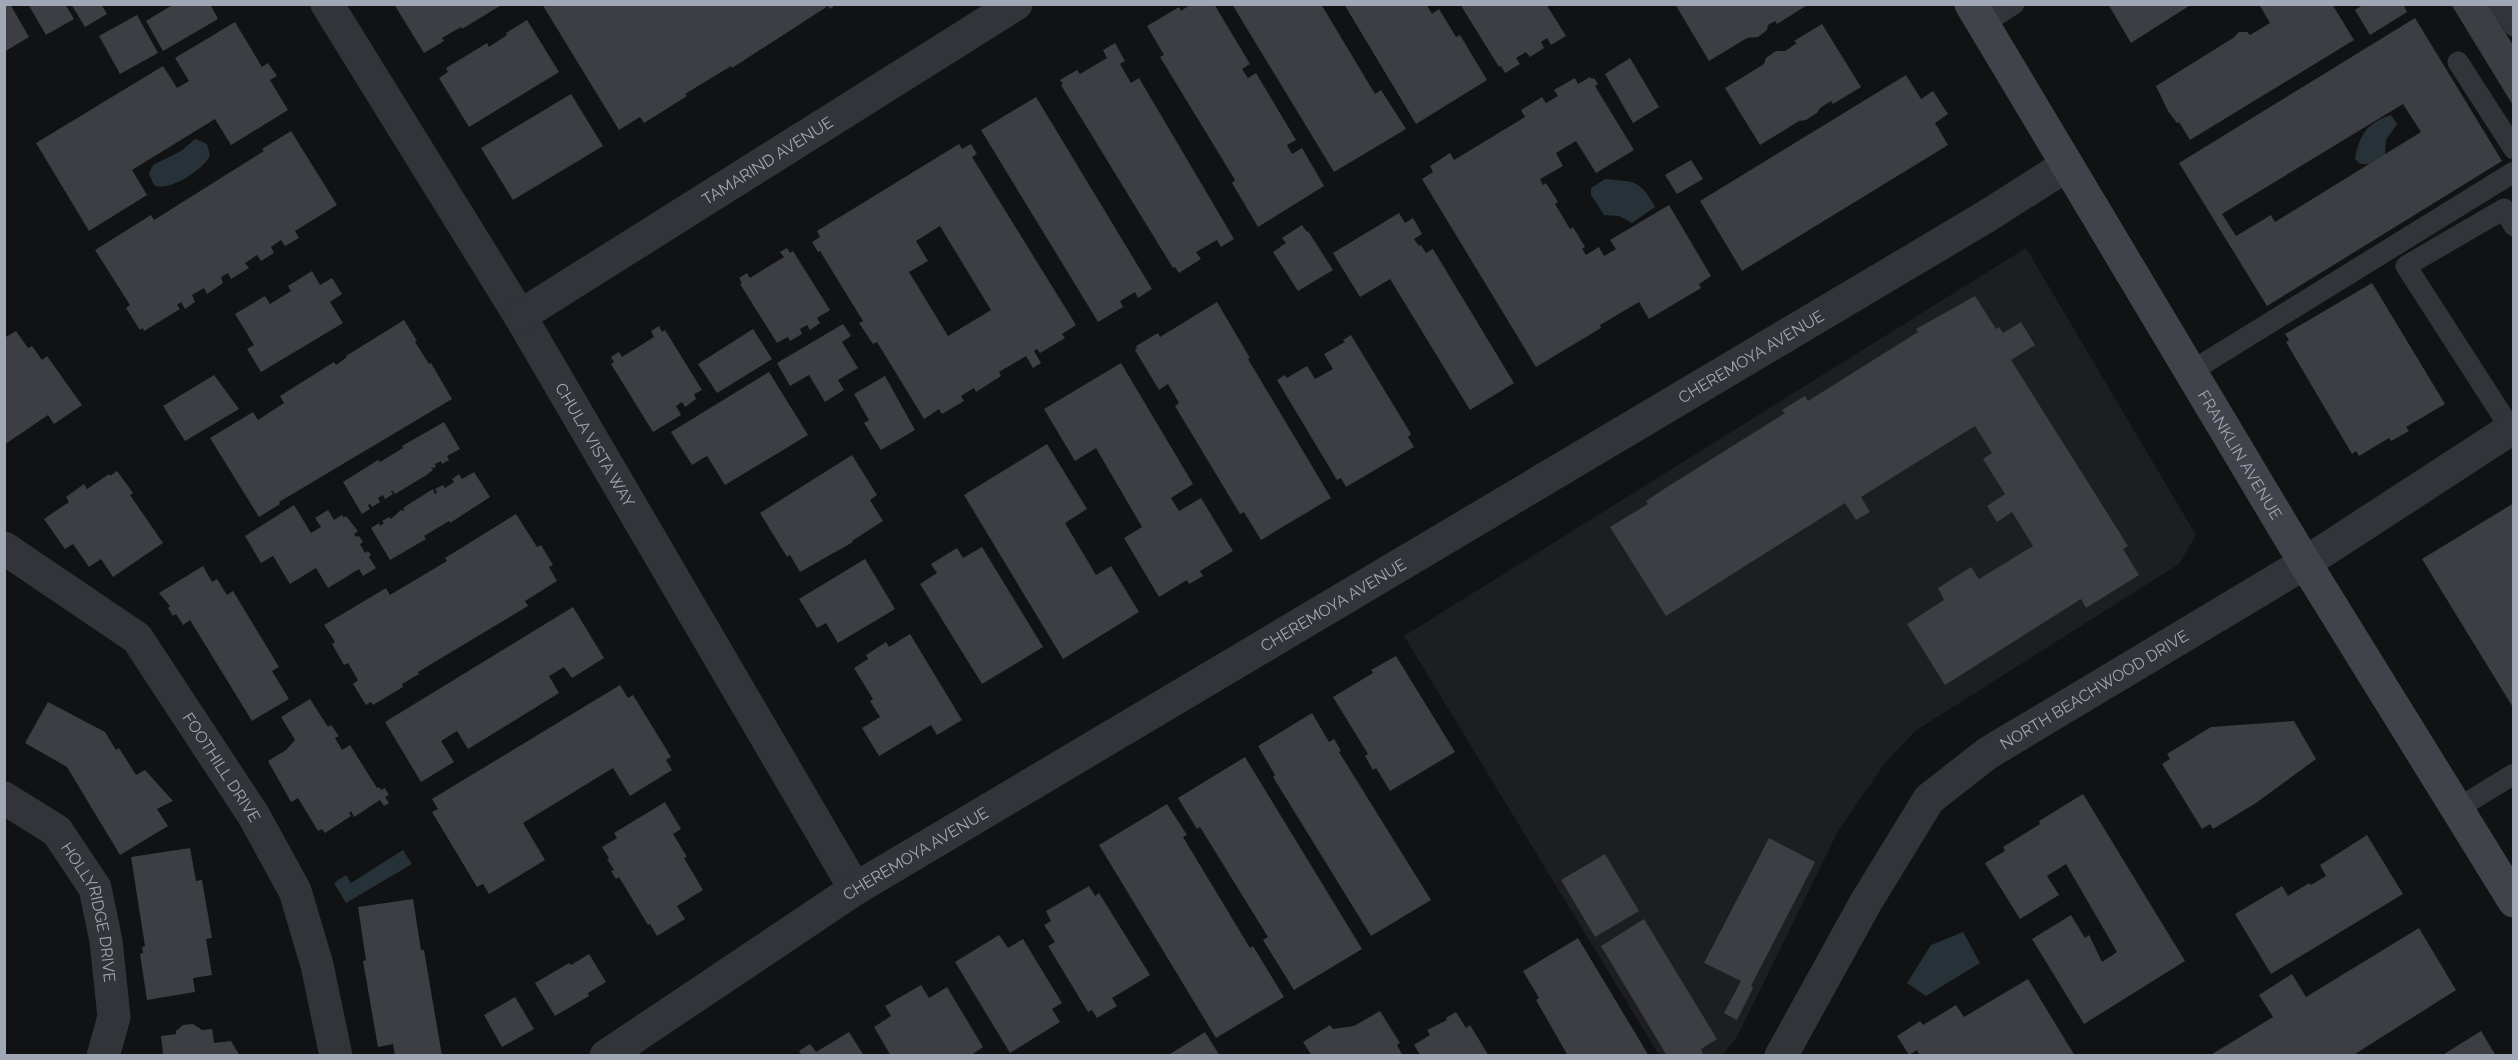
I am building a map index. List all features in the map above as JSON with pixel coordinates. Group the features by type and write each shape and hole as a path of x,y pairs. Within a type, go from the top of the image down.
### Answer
{"main road":[{"name":"FRANKLIN AVENUE","path":"1977,14 2305,563 2514,901"}],"street":[{"name":"CHULA VISTA WAY","path":"327,4 520,316 855,889"},
{"name":"TAMARIND AVENUE","path":"520,316 1016,4"},
{"name":"CHEREMOYA AVENUE","path":"606,1056 855,889 1976,222 2067,165"},
{"name":"NORTH BEACHWOOD DRIVE","path":"1781,1056 1866,902 1929,799 1988,753 2305,563 2512,428"},
{"name":"FOOTHILL DRIVE","path":"4,548 137,638 254,816 295,891 316,965 336,1056"},
{"name":"HOLLYRIDGE DRIVE","path":"4,798 57,831 95,888 106,941 114,1017 103,1056"}],"lane":[{"path":"1977,14 2014,4"},
{"path":"2500,4 2514,26"},
{"path":"2458,62 2514,149"},
{"path":"2190,372 2514,172"},
{"path":"2512,428 2406,266 2504,208 2514,226"},
{"path":"2457,809 2514,774"}],"shaded area":[{"path":"2391,115 2397,124 2386,140 2385,155 2369,164 2360,164 2355,159 2362,137 2370,126"},
{"path":"195,139 207,144 210,155 207,161 194,173 177,183 160,187 154,185 149,174 153,165 181,151"},
{"path":"1605,179 1636,184 1645,191 1655,207 1632,223 1619,216 1604,215 1591,195 1591,188"},
{"path":"2026,248 2196,535 2179,564 1915,731 1885,763 1838,831 1737,1037 1722,1055 1659,1055 1404,636"},
{"path":"403,850 412,864 346,903 334,883 346,875 351,883"},
{"path":"1963,932 1980,963 1926,996 1907,983 1931,945"}],"building":[{"path":"4,4 10,4 29,37 4,52"},
{"path":"28,4 65,4 74,19 46,35"},
{"path":"71,4 101,4 107,14 85,27"},
{"path":"174,4 210,4 218,19 163,51 146,21"},
{"path":"394,4 503,4 462,29 461,27 442,38 444,41 424,53"},
{"path":"542,4 837,4 830,9 828,6 732,68 731,66 685,94 687,96 644,123 640,117 619,130"},
{"path":"1191,4 1214,4 1250,64 1242,69 1248,78 1256,73 1296,140 1287,145 1292,154 1302,148 1324,186 1258,227 1232,183 1235,180 1160,57 1164,55 1147,26 1179,7 1181,11"},
{"path":"1232,4 1321,4 1375,94 1381,90 1406,129 1334,172"},
{"path":"1344,4 1426,4 1432,14 1439,9 1456,37 1460,35 1487,80 1416,124"},
{"path":"1460,4 1546,4 1566,36 1551,45 1547,38 1541,42 1544,48 1530,57 1526,52 1516,58 1520,64 1505,73"},
{"path":"1675,4 1809,4 1777,24 1775,21 1768,25 1767,30 1758,37 1747,38 1709,61"},
{"path":"2108,4 2192,4 2131,43"},
{"path":"2259,4 2332,4 2354,40 2190,140 2179,122 2177,123 2168,111 2156,86 2239,32 2247,32 2250,35 2270,23"},
{"path":"2364,4 2403,4 2407,12 2370,35 2355,10"},
{"path":"2451,4 2488,4 2514,47 2514,107"},
{"path":"137,15 158,53 120,74 99,36"},
{"path":"2415,18 2502,161 2267,306 2179,163","holes":["2403,104 2421,132 2275,222 2271,215 2236,236 2222,214"]},
{"path":"527,20 559,72 469,127 439,78 448,72 446,68 487,43 489,47"},
{"path":"235,22 262,67 268,63 277,76 270,80 288,110 231,145 215,119 132,170 147,195 89,231 36,143 163,66 177,88 189,81 175,58"},
{"path":"1822,24 1861,87 1833,104 1831,101 1806,120 1799,121 1760,145 1725,88 1764,64 1766,58 1776,51 1785,51 1797,43 1794,41"},
{"path":"1115,43 1125,61 1120,64 1131,83 1139,78 1234,239 1221,247 1217,240 1196,252 1201,259 1179,273 1175,267 1173,268 1061,85 1063,84 1060,80 1077,70 1080,74 1107,58 1103,50"},
{"path":"1630,58 1659,107 1633,123 1605,74"},
{"path":"1906,75 1921,99 1933,91 1948,114 1935,123 1948,145 1742,271 1700,201"},
{"path":"1590,77 1594,78 1598,84 1595,86 1634,150 1596,173 1576,141 1556,153 1563,166 1540,179 1543,185 1546,183 1558,202 1555,204 1570,229 1573,227 1585,247 1582,249 1586,255 1599,247 1604,256 1616,249 1610,240 1669,205 1711,276 1699,284 1701,288 1649,319 1639,302 1536,367 1422,179 1433,172 1430,166 1450,153 1454,160 1525,117 1521,110 1542,97 1546,103 1558,96 1554,90 1575,78 1578,84"},
{"path":"571,94 603,146 513,200 481,148"},
{"path":"1036,97 1152,289 1138,298 1135,292 1120,301 1123,307 1098,322 981,130"},
{"path":"291,131 337,205 295,231 299,238 285,246 281,240 271,247 274,253 261,261 257,255 245,263 249,268 231,279 228,273 221,277 223,283 207,294 204,288 192,295 195,302 185,309 181,302 177,305 180,309 144,331 143,328 140,330 126,308 130,305 95,250 151,215 154,220 264,151 262,149"},
{"path":"959,144 962,149 971,144 977,154 972,157 1076,325 1062,334 1065,338 1040,353 1037,349 1034,351 1041,363 1033,368 1026,356 999,372 1001,376 976,392 974,388 961,396 964,401 942,414 939,409 924,419 877,342 873,344 859,323 863,321 820,251 818,252 812,242 820,237 817,231","holes":["940,226 991,310 948,336 909,272 928,261 916,241"]},
{"path":"1691,160 1703,179 1677,194 1665,175"},
{"path":"1399,213 1405,223 1413,218 1422,234 1414,239 1426,253 1433,249 1514,383 1470,410 1390,279 1360,297 1333,253"},
{"path":"1302,225 1333,270 1298,291 1273,252 1286,243 1282,238"},
{"path":"787,248 790,253 793,251 830,310 817,318 820,323 810,330 807,325 800,329 802,334 790,341 788,337 777,343 740,284 742,283 739,278 747,273 750,278 784,257 780,252"},
{"path":"312,271 320,285 332,278 342,294 330,302 343,323 261,372 247,349 254,345 235,314 265,296 270,304 291,291 288,286"},
{"path":"2372,283 2445,404 2406,427 2409,431 2391,441 2389,438 2359,456 2356,451 2352,454 2286,342 2289,340 2285,334"},
{"path":"1975,296 1996,329 1999,327 2003,333 2021,322 2035,345 2011,360 2128,546 2123,549 2139,575 2086,608 2081,599 1945,685 1907,624 1944,600 1938,588 1971,567 1979,579 2033,546 2012,512 1997,522 1987,506 2005,494 1983,459 1992,453 1975,426 1861,497 1870,512 1856,520 1845,503 1666,616 1610,527 1648,504 1646,501 1664,489 1785,413 1782,410 1805,396 1808,401 1918,332 1916,329"},
{"path":"1217,302 1250,358 1248,359 1331,498 1261,540 1244,512 1240,514 1175,406 1179,403 1168,384 1159,390 1135,350 1136,346 1158,333 1160,337"},
{"path":"404,320 417,341 415,342 429,364 431,363 452,399 279,502 280,504 259,517 210,438 253,412 258,420 284,403 280,396 334,362 336,365 346,356"},
{"path":"843,324 851,336 842,342 858,368 838,380 844,390 825,402 809,375 790,386 777,363"},
{"path":"659,326 662,332 665,330 702,390 694,394 696,399 685,407 682,402 676,406 681,415 653,432 611,364 614,362 611,357 619,352 622,357 654,337 651,331"},
{"path":"753,329 772,359 717,393 698,364"},
{"path":"16,331 28,348 32,346 42,360 47,356 82,405 54,424 48,415 4,445 4,338"},
{"path":"1351,335 1411,434 1408,437 1414,447 1346,487 1341,478 1337,480 1277,380 1285,375 1287,378 1307,366 1315,379 1333,369 1324,354 1345,342 1343,340"},
{"path":"1121,363 1193,484 1171,498 1179,511 1201,498 1233,551 1200,571 1203,576 1189,584 1187,580 1159,597 1124,538 1142,527 1096,448 1075,461 1044,409"},
{"path":"769,372 808,435 725,485 707,456 692,465 671,432"},
{"path":"214,375 239,409 185,441 163,406"},
{"path":"885,376 915,430 881,450 864,423 869,420 854,394"},
{"path":"444,422 460,449 447,456 449,460 442,464 441,461 435,464 436,467 431,467 433,470 425,476 395,494 392,490 393,494 385,499 383,495 378,498 380,502 372,507 368,505 370,509 362,514 343,482"},
{"path":"1047,444 1087,509 1065,523 1096,575 1111,566 1139,612 1063,659 964,495"},
{"path":"852,455 877,495 870,500 883,521 853,542 800,572 790,555 787,557 760,513"},
{"path":"117,471 133,493 130,495 163,543 113,577 101,559 89,567 73,544 65,549 44,519 69,502 66,497 84,484 87,489"},
{"path":"474,472 490,497 450,523 449,521 424,536 426,539 390,560 371,528 379,523 380,526 384,523 382,521 389,517 391,519 401,510 405,511 403,508 433,489 435,494 437,493 435,489 443,485 445,488 454,482 452,479 459,474 462,479"},
{"path":"2514,503 2514,709 2422,559"},
{"path":"294,505 311,533 321,527 315,518 328,510 334,520 342,515 344,518 346,516 358,531 354,534 356,537 359,536 363,542 360,544 365,553 368,551 371,555 369,557 376,568 363,576 359,569 328,588 316,568 290,584 273,556 261,563 245,536"},
{"path":"516,514 537,547 541,545 553,565 549,567 557,581 525,601 528,606 418,672 419,674 402,684 403,687 373,705 371,702 366,705 353,684 358,680 348,663 344,665 332,644 335,642 324,625 386,588 390,595 447,561 445,558"},
{"path":"982,547 1043,647 982,684 920,584 937,573 931,564 957,548 963,558"},
{"path":"865,559 895,609 838,643 826,623 817,628 799,599"},
{"path":"203,566 212,582 217,579 227,595 233,591 279,667 272,671 289,699 252,721 190,620 183,625 176,614 173,616 168,608 170,606 159,593"},
{"path":"573,607 604,658 572,678 564,667 549,676 559,693 468,749 457,731 441,741 454,762 421,782 385,722"},
{"path":"910,634 962,720 937,735 931,725 879,756 862,728 880,717 870,701 873,699 854,668 868,659 866,655 886,642 889,647"},
{"path":"1396,656 1455,752 1390,791 1376,768 1373,770 1365,756 1368,754 1333,697 1373,673 1371,670"},
{"path":"620,685 628,698 633,695 671,757 666,760 672,770 630,796 613,768 523,823 545,860 489,894 483,884 477,887 432,812 438,809 432,799"},
{"path":"310,699 328,727 331,725 339,736 335,738 342,750 350,745 377,788 381,790 385,788 389,795 385,797 389,803 384,806 380,800 354,817 351,811 349,813 351,816 325,833 322,829 318,831 298,798 291,802 268,761 286,750 295,740 281,717"},
{"path":"48,702 105,732 116,750 119,748 136,775 145,770 173,801 157,809 168,826 120,855 67,767 25,743"},
{"path":"1312,713 1329,742 1334,739 1341,751 1339,752 1431,900 1371,936 1273,777 1275,775 1258,746"},
{"path":"2294,721 2316,759 2256,803 2213,829 2210,824 2202,829 2162,764 2170,759 2167,754 2211,727"},
{"path":"1245,757 1362,949 1294,990 1263,940 1268,937 1200,827 1197,829 1178,798"},
{"path":"2083,794 2185,961 2084,1024 2032,939 2071,915 2085,938 2089,935 2102,962 2117,952 2066,864 2047,876 2059,895 2020,919 1985,863 2005,851 2003,847 2040,824 2039,821"},
{"path":"665,802 681,829 673,834 703,890 677,906 685,919 657,936 619,877 616,879 611,871 614,870 602,847 617,838 614,833"},
{"path":"1167,804 1187,835 1183,837 1250,948 1253,946 1284,997 1216,1038 1099,845"},
{"path":"2367,835 2403,894 2271,974 2235,914 2282,886 2288,896 2309,883 2311,885 2326,876 2320,865"},
{"path":"1769,838 1815,862 1751,986 1753,988 1737,1020 1724,1013 1741,981 1704,963"},
{"path":"190,848 196,881 202,880 212,938 206,939 212,975 193,978 195,992 147,1000 140,954 143,953 142,947 145,946 131,857"},
{"path":"1605,854 1639,911 1595,937 1561,880"},
{"path":"1089,886 1095,896 1099,893 1150,975 1112,998 1117,1006 1097,1018 1092,1010 1088,1012 1048,946 1055,942 1044,925 1051,921 1046,911"},
{"path":"413,899 442,1056 395,1056 393,1044 378,1047 363,961 366,960 358,907"},
{"path":"1644,919 1717,1039 1701,1049 1704,1056 1667,1056 1601,946"},
{"path":"2419,928 2456,990 2352,1056 2209,1056 2273,1017 2259,995 2292,974 2306,997"},
{"path":"999,935 1008,948 1023,939 1062,1003 1052,1009 1060,1022 1010,1053 955,962"},
{"path":"1578,938 1649,1056 1568,1056 1536,1000 1539,998 1523,971"},
{"path":"589,954 606,982 588,993 589,996 555,1016 535,983"},
{"path":"2028,979 2075,1056 1920,1056 1917,1050 1909,1055 1897,1036 1920,1021 1923,1025 1956,1005 1964,1017"},
{"path":"921,985 929,998 947,987 983,1047 970,1056 891,1056 874,1027 891,1016 885,1006"},
{"path":"515,997 534,1029 502,1047 484,1015"},
{"path":"1380,1011 1400,1043 1397,1045 1403,1056 1312,1056 1303,1042 1330,1025 1333,1029 1354,1026"},
{"path":"1456,1012 1466,1028 1470,1025 1489,1056 1421,1056 1414,1045 1430,1035 1427,1030 1447,1020 1446,1018"},
{"path":"193,1024 202,1030 212,1029 214,1043 231,1041 240,1056 158,1056 163,1053 161,1036 176,1034 176,1031 183,1025"},
{"path":"2481,1031 2496,1056 2441,1056"},
{"path":"849,1032 864,1056 802,1056 799,1051 810,1044 816,1052"},
{"path":"1205,1032 1220,1056 1167,1056"}]}
